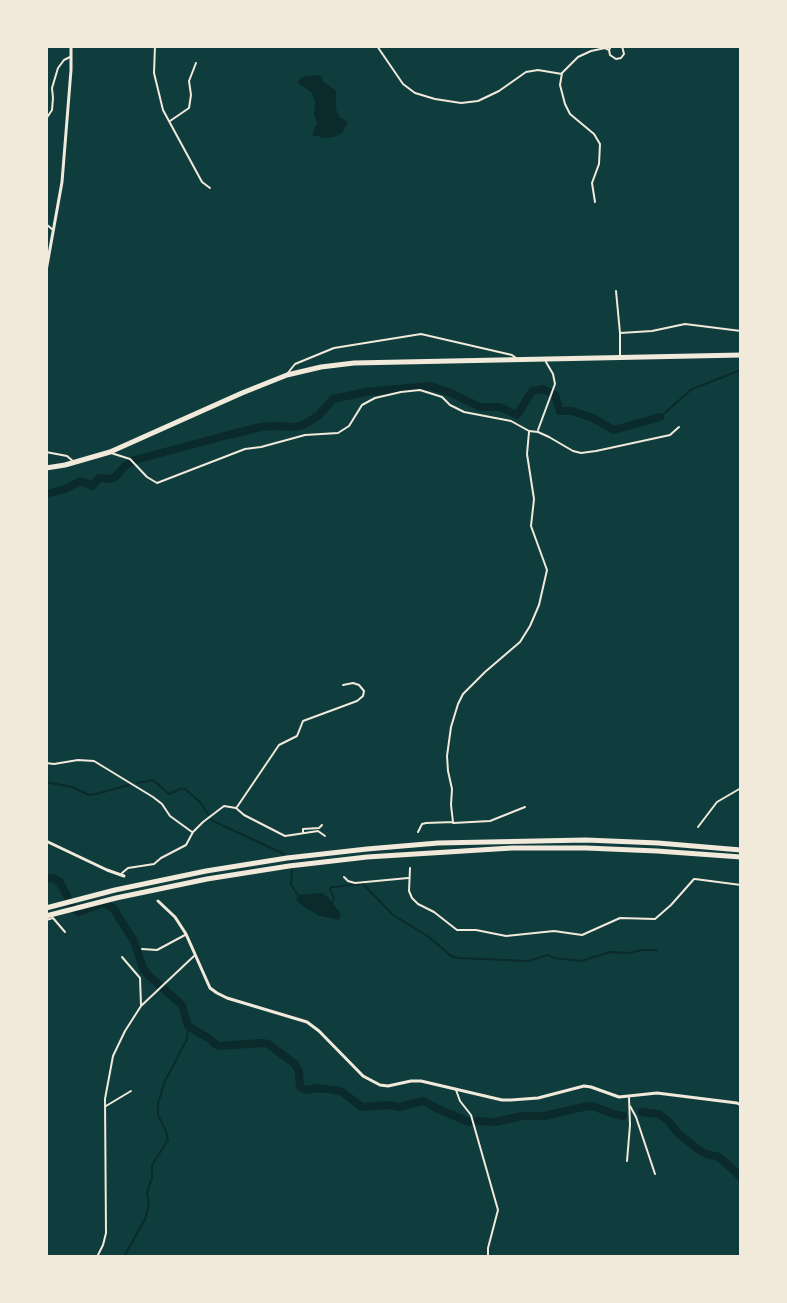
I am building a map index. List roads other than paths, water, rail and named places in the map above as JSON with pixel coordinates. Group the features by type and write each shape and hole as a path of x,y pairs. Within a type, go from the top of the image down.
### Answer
{"highway":[{"path":"46,468 110,452 242,393 287,375 321,367 354,363 741,355"},
{"path":"46,908 206,871 273,860 438,843 586,840 741,850"},
{"path":"46,918 116,898 207,879 289,866 438,852 586,848 741,857"}],"main road":[{"path":"46,271 62,182 71,46"},
{"path":"46,325 46,337"},
{"path":"46,841 122,875"},
{"path":"158,901 175,917 186,934 210,988 227,998 307,1022 371,1081 388,1086 421,1081 502,1100 538,1098 584,1086 619,1097 657,1093 741,1105"}],"street":[{"path":"155,46 154,73 163,110 202,182 210,188"},
{"path":"377,46 403,84 415,93 461,103 478,101 499,91 526,72 538,70 562,74"},
{"path":"611,46 611,57 619,59 624,54 622,46"},
{"path":"595,202 592,183 599,164 600,144 594,134 570,114 561,92 562,74 578,57 591,51 609,50"},
{"path":"46,119 52,110 52,88 58,68 71,56"},
{"path":"169,122 189,108 189,81 196,63"},
{"path":"46,224 53,230"},
{"path":"616,291 620,357"},
{"path":"620,333 652,331 685,324 741,331"},
{"path":"287,375 295,364 334,348 420,334 512,355 518,360"},
{"path":"538,432 554,389 553,374 545,359"},
{"path":"110,452 130,459 157,483 245,449 305,435 338,433 349,426 362,405 375,398 420,390 442,397 464,412 511,421 581,453 670,435 679,427"},
{"path":"451,823 452,789 447,756 458,704 463,694 485,672 520,642 530,626 547,570 531,526 534,499 527,454 529,431"},
{"path":"46,452 67,456 74,462"},
{"path":"236,808 279,745 297,736 303,721 363,696 364,691 357,684 343,685"},
{"path":"46,763 94,761 153,797 170,816 193,832"},
{"path":"698,827 717,802 741,788"},
{"path":"122,875 128,868 154,864 186,845 193,832 224,806 236,808 285,836 318,831 325,836"},
{"path":"418,832 426,823 490,821 525,807"},
{"path":"303,833 303,829 322,825"},
{"path":"410,868 408,885 412,898 418,904 457,930 506,936 554,931 582,935 620,918 655,919 694,879"},
{"path":"692,874 694,879"},
{"path":"344,877 355,883 409,878"},
{"path":"694,879 741,885"},
{"path":"46,918 53,918 65,932"},
{"path":"142,949 157,950 186,934"},
{"path":"97,1257 106,1233 105,1106 113,1056 141,1006 195,955"},
{"path":"122,957 140,978 141,1006"},
{"path":"456,1089 457,1096 471,1115 498,1210 488,1257"},
{"path":"105,1106 131,1091"},
{"path":"627,1161 629,1098"},
{"path":"630,1106 655,1174"},
{"path":"209,1257 217,1256"}],"water":[{"path":"320,75 336,91 339,117 348,122 342,133 334,137 312,135 317,123 315,102 312,93 297,82 302,77"},
{"path":"321,893 341,914 339,920 320,916 296,900 299,895"}],"waterway":[{"path":"660,417 692,389 741,370"},
{"path":"46,494 80,481 92,486 99,478 115,477 135,460 228,435 261,427 303,425 318,416 333,399 365,392 430,386 480,407 500,407 517,415 532,391 543,389 555,395 560,411 572,411 593,418 614,430 660,417"},
{"path":"137,783 153,780 169,794 185,789 208,814"},
{"path":"46,782 72,787 89,795 129,785"},
{"path":"211,820 284,854"},
{"path":"292,869 291,885 298,895"},
{"path":"46,879 53,878 60,882 73,908 79,912 103,903 113,908 134,941 148,975 182,1005 188,1026 215,1044 268,1044 295,1064 300,1087 306,1090 317,1088 342,1092 362,1107 399,1107 423,1101 469,1122"},
{"path":"331,905 334,898 332,887 363,884 393,915 429,937 451,956 459,958 528,961 548,955 581,961 610,952 657,950"},
{"path":"124,1257 145,1219 152,1165 168,1140 158,1115 158,1104 164,1083 187,1039 188,1026"},
{"path":"477,1121 544,1116 592,1106 623,1116"},
{"path":"642,1112 659,1114 699,1150 719,1157 741,1177"}]}
